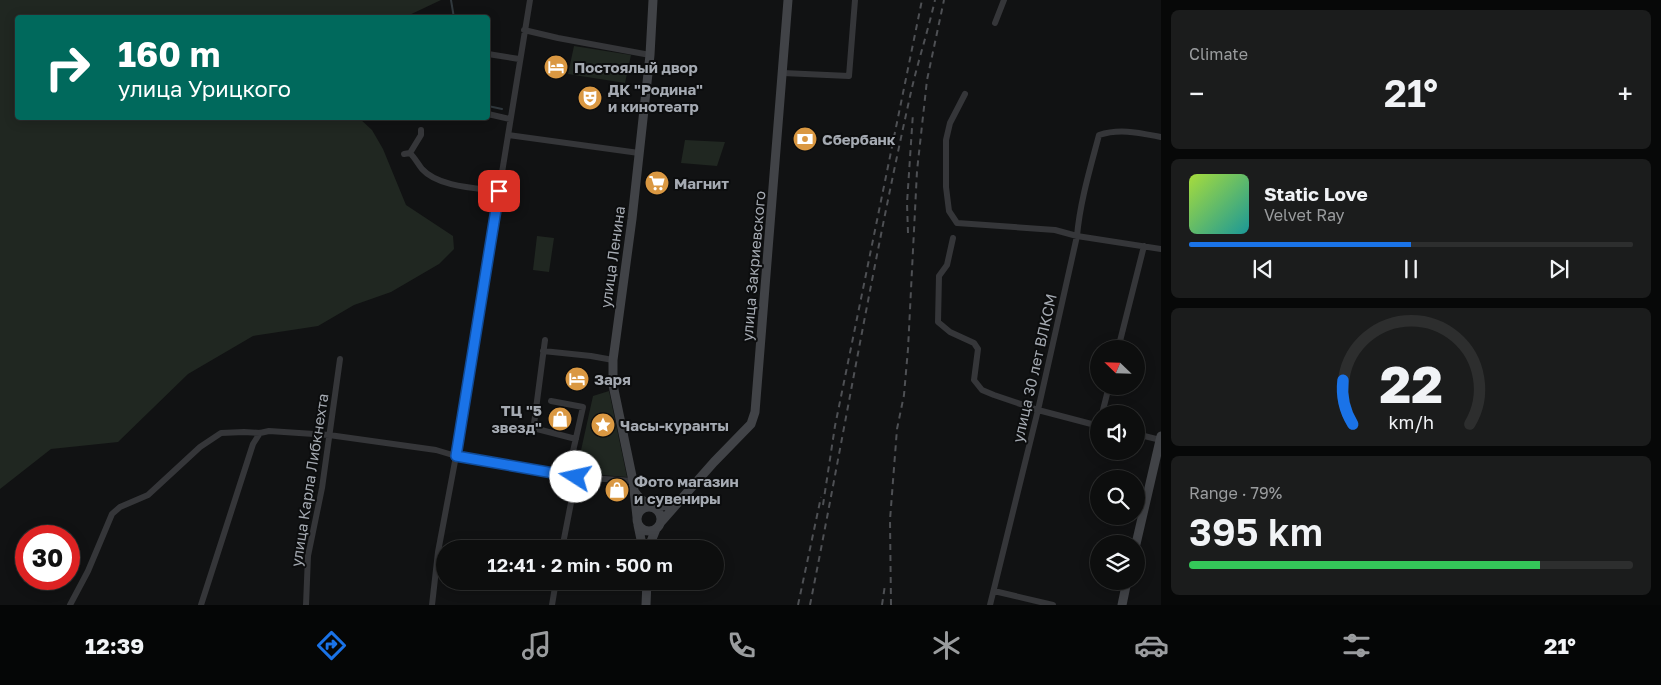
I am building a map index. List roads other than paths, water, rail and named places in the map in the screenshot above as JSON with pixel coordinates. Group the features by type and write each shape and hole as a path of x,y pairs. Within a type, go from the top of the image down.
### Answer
{"main road":[{"name":"улица Ленина","path":"641,540 633,482 614,385 613,360 629,242 650,55 653,0"},
{"name":"улица Закриевского","path":"652,540 658,526 675,504 751,424 755,412 788,0"},
{"path":"1138,535 1161,438"},
{"path":"633,482 634,490 638,497 652,507 655,508 660,514 658,526 648,531 644,530 637,521 638,513 644,508 652,507 675,504"},
{"path":"646,605 647,590"},
{"path":"1122,605 1125,590"}],"street":[{"path":"432,605 438,552 456,456 530,0"},
{"path":"783,73 849,76 855,0"},
{"path":"995,23 1004,0"},
{"path":"524,30 650,55"},
{"path":"490,54 520,59"},
{"path":"965,94 950,123 946,140 946,187 949,211 956,223 1055,230 1077,236 1161,250"},
{"path":"490,114 510,119"},
{"path":"421,130 421,135 407,153 428,174 445,182 499,191"},
{"name":"улица 30 лет ВЛКСМ","path":"990,605 1038,410 1077,236 1078,219 1099,135 1115,131 1128,131 1161,138"},
{"path":"508,135 638,153"},
{"path":"952,238 947,265 939,276 938,322 950,332 974,343 978,349 974,380 982,390 1038,410 1090,424"},
{"path":"1120,340 1144,246"},
{"path":"545,340 534,424 536,429 576,439"},
{"path":"543,351 613,360"},
{"name":"улица Карла Либкнехта","path":"306,605 308,556 322,488 340,360"},
{"path":"551,401 583,406 569,469 576,477"},
{"path":"70,605 88,571 112,514 120,507 148,495 200,448 221,433 244,432 260,434 269,431 329,434 436,450 456,456 576,477 633,482"},
{"path":"201,605 254,444 260,434"},
{"path":"1145,435 1161,438"},
{"path":"564,540 576,477"},
{"path":"552,605 554,590"},
{"path":"994,591 1053,605"}],"waterway":[{"path":"451,0 454,15"},
{"path":"490,106 502,109"}],"railway":[{"path":"823,505 835,426 922,0"},
{"path":"810,605 897,156 935,0"},
{"path":"891,605 890,520 897,429 904,395 908,349 917,171 927,80 944,0"},
{"path":"908,233 907,203 913,113"},
{"path":"798,605 821,497"},
{"path":"882,605 885,585"}],"place":[{"name":"Постоялый двор","path":"556,67"},
{"name":"ДК \"Родина\" и кинотеатр","path":"590,98"},
{"name":"Сбербанк","path":"805,139"},
{"name":"Магнит","path":"657,183"},
{"name":"Заря","path":"577,379"},
{"name":"ТЦ \"5 звезд\"","path":"560,419"},
{"name":"Часы-куранты","path":"603,425"},
{"name":"Фото магазин и сувениры","path":"617,490"}]}
